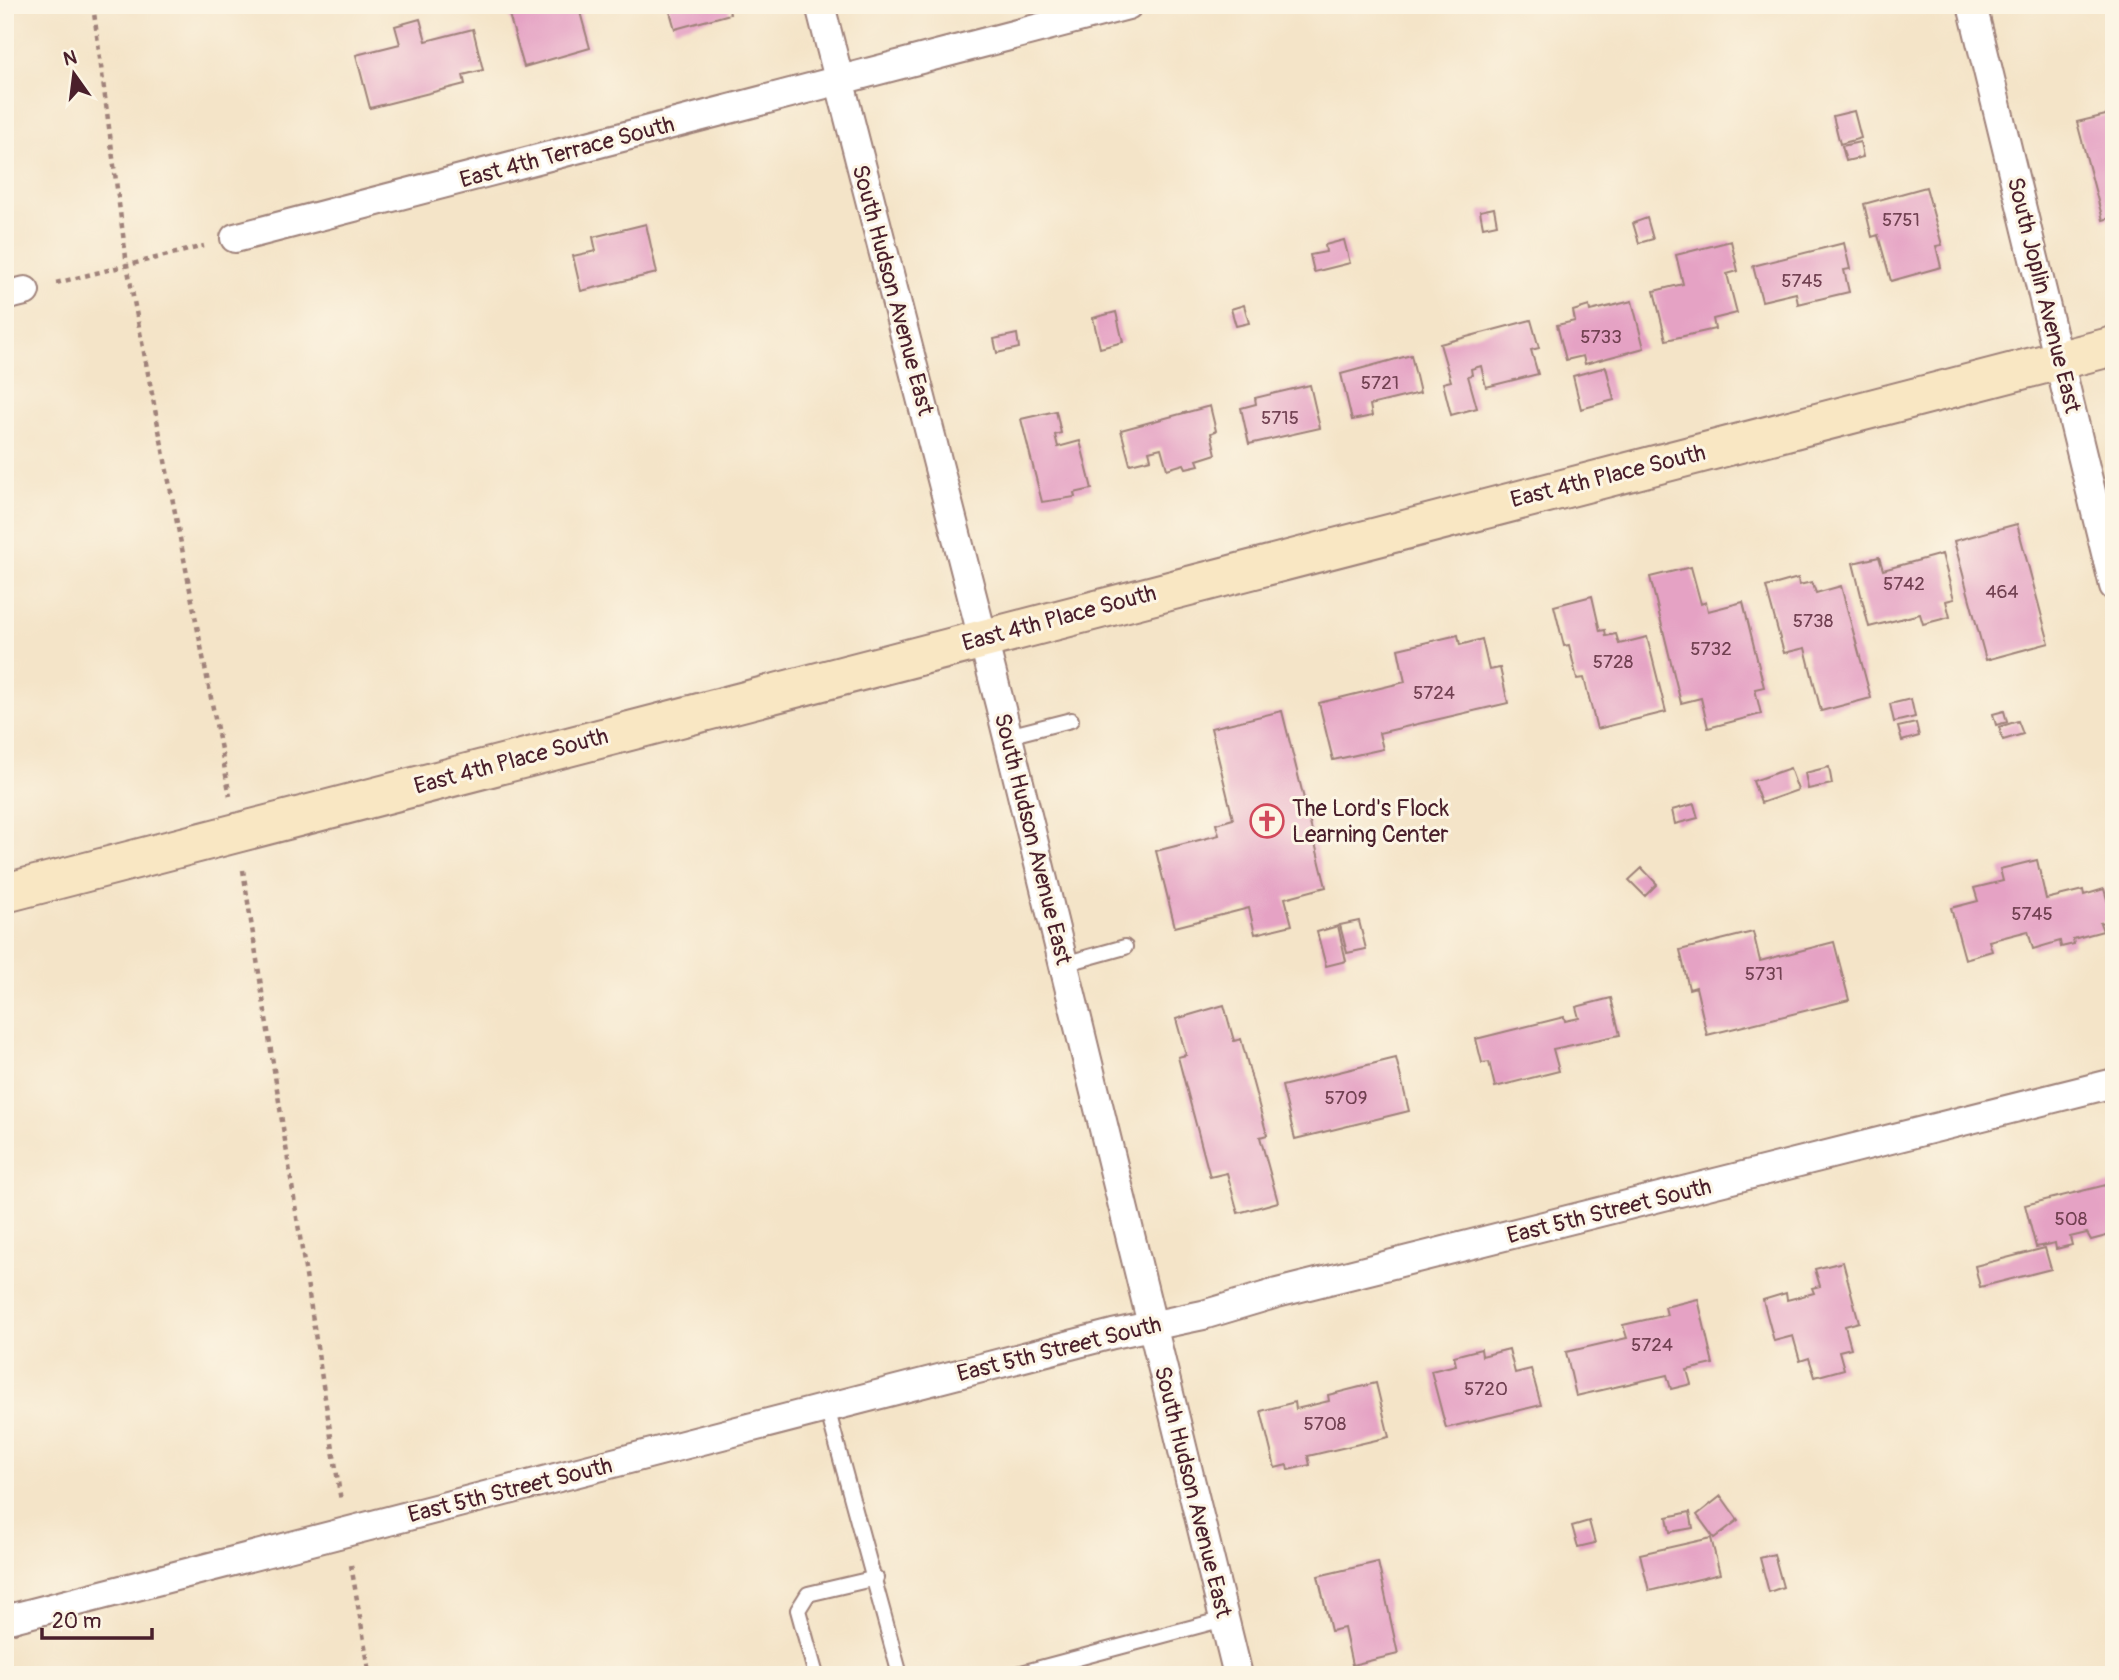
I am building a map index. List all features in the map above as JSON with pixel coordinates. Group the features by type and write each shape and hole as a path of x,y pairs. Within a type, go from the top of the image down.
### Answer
{"street":[{"name":"South Hudson Avenue East","path":"820,5 1008,736 1238,1675"},
{"name":"East 4th Terrace South","path":"235,238 1128,5"},
{"name":"South Joplin Avenue East","path":"1972,5 2114,586"},
{"name":"East 4th Place South","path":"5,893 2114,346"},
{"name":"East 5th Street South","path":"5,1620 827,1408 2114,1083"}],"lane":[{"path":"1008,736 1071,720"},
{"path":"1064,964 1125,947"},
{"path":"827,1408 876,1577 900,1675"},
{"path":"816,1675 798,1610 808,1594 876,1577"},
{"path":"1014,1675 1224,1619"}],"path":[{"path":"15,294 235,238"}],"building":[{"path":"527,5 549,5 550,10 578,5 590,48 524,67 508,11"},
{"path":"668,5 728,5 730,14 675,29"},
{"path":"420,19 426,41 473,29 483,70 463,75 465,84 370,108 356,55 400,44 395,26"},
{"path":"1854,111 1861,138 1840,144 1833,116"},
{"path":"2114,113 2114,217 2103,220 2077,122"},
{"path":"1860,142 1863,157 1846,161 1842,146"},
{"path":"1926,187 1942,245 1936,246 1941,267 1891,281 1878,235 1872,237 1864,204"},
{"path":"1494,208 1497,224 1483,227 1480,211"},
{"path":"1647,218 1653,239 1639,243 1633,223"},
{"path":"646,224 657,273 581,291 573,256 596,251 593,237"},
{"path":"1344,240 1350,263 1314,272 1310,255 1326,252 1325,245"},
{"path":"1731,241 1738,271 1727,274 1737,313 1713,319 1715,329 1666,340 1654,291 1683,284 1676,255"},
{"path":"1844,243 1850,269 1844,270 1849,292 1798,304 1796,293 1762,301 1753,266"},
{"path":"1632,301 1644,348 1585,364 1583,356 1566,360 1557,325 1575,321 1573,311 1589,306 1590,311"},
{"path":"1244,305 1249,323 1236,326 1231,309"},
{"path":"1116,312 1123,342 1100,348 1093,318"},
{"path":"1531,320 1539,348 1531,350 1538,374 1486,387 1481,366 1471,369 1472,375 1468,376 1477,408 1451,415 1443,383 1451,381 1440,344"},
{"path":"1017,334 1019,348 997,353 994,339"},
{"path":"1411,355 1420,393 1370,405 1372,416 1352,420 1341,374"},
{"path":"1606,367 1614,400 1581,409 1573,376"},
{"path":"1310,385 1320,428 1249,444 1241,408 1256,404 1255,398"},
{"path":"1210,406 1216,431 1211,433 1216,454 1197,460 1199,465 1186,468 1184,464 1167,469 1161,448 1149,451 1151,459 1130,464 1121,430"},
{"path":"1056,411 1061,433 1055,435 1058,447 1080,441 1092,489 1074,493 1075,497 1042,502 1021,419"},
{"path":"2017,524 2049,643 1986,660 1954,541"},
{"path":"1942,554 1954,599 1946,601 1950,617 1923,624 1920,614 1869,627 1853,563 1879,557 1883,570"},
{"path":"1691,567 1701,604 1706,602 1708,611 1743,602 1764,687 1755,689 1761,714 1708,728 1701,698 1681,703 1650,577"},
{"path":"1798,578 1799,585 1812,582 1816,593 1841,586 1871,698 1821,711 1805,648 1784,653 1766,587"},
{"path":"1592,596 1600,631 1605,630 1606,636 1616,634 1619,644 1647,637 1666,712 1597,729 1584,678 1577,679 1569,645 1564,646 1554,606"},
{"path":"1458,635 1460,645 1482,639 1489,670 1500,668 1508,703 1379,733 1383,749 1333,760 1319,703 1405,682 1398,649"},
{"path":"1911,699 1915,717 1894,722 1890,704"},
{"name":"The Lord's Flock Learning Center","path":"1282,711 1326,887 1285,898 1292,925 1255,934 1249,908 1175,927 1156,851 1219,835 1216,824 1233,819 1211,728"},
{"path":"2004,711 2007,722 1996,725 1993,714"},
{"path":"2018,721 2023,734 2003,740 1999,727"},
{"path":"1916,723 1919,736 1902,741 1898,727"},
{"path":"1829,767 1832,784 1808,789 1805,773"},
{"path":"1790,768 1798,790 1761,803 1753,781"},
{"path":"1694,804 1698,818 1675,824 1672,810"},
{"path":"2037,860 2046,899 2083,890 2084,895 2104,889 2113,920 2100,923 2103,931 2073,939 2074,944 2061,947 2060,941 2033,949 2028,931 1989,941 1992,951 1965,959 1951,908 1978,901 1974,888 2003,881 2000,869"},
{"path":"1642,868 1657,884 1645,896 1629,880"},
{"path":"1359,921 1366,949 1347,953 1340,925"},
{"path":"1338,926 1346,961 1326,966 1317,932"},
{"path":"1753,932 1760,961 1834,942 1849,1000 1707,1035 1696,987 1689,989 1680,950"},
{"path":"1611,998 1620,1035 1553,1049 1559,1071 1495,1087 1489,1062 1482,1063 1476,1039 1564,1017 1565,1021 1579,1018 1576,1007"},
{"path":"1224,1005 1234,1041 1241,1039 1267,1135 1260,1137 1278,1202 1238,1213 1227,1173 1210,1177 1178,1057 1186,1055 1176,1019"},
{"path":"1396,1058 1409,1111 1295,1139 1282,1086"},
{"path":"2114,1183 2114,1234 2091,1240 2087,1233 2070,1237 2072,1245 2056,1249 2055,1243 2036,1247 2025,1205"},
{"path":"2045,1248 2051,1269 1980,1287 1975,1266"},
{"path":"1843,1262 1859,1322 1845,1326 1851,1348 1839,1351 1844,1369 1815,1377 1809,1358 1800,1361 1793,1336 1774,1341 1763,1300 1786,1293 1787,1300 1814,1293 1812,1288 1820,1286 1815,1269"},
{"path":"1698,1299 1713,1364 1687,1370 1691,1384 1671,1389 1667,1375 1576,1396 1566,1352 1627,1338 1623,1325 1667,1315 1665,1307"},
{"path":"1481,1349 1482,1356 1509,1349 1515,1373 1531,1369 1541,1405 1446,1428 1431,1371 1456,1365 1454,1356"},
{"path":"1376,1383 1389,1437 1308,1456 1310,1465 1288,1470 1287,1465 1275,1468 1261,1411 1295,1402 1296,1409 1329,1401 1328,1395"},
{"path":"1721,1496 1738,1520 1714,1538 1697,1515"},
{"path":"1690,1512 1693,1528 1670,1532 1667,1517"},
{"path":"1589,1521 1595,1543 1578,1547 1572,1526"},
{"path":"1711,1538 1720,1574 1649,1591 1640,1554"},
{"path":"1774,1554 1783,1587 1769,1592 1760,1558"},
{"path":"1378,1562 1398,1654 1352,1665 1344,1628 1331,1631 1318,1576"}],"place":[{"name":"The Lord's Flock Learning Center","path":"1267,821"}]}
